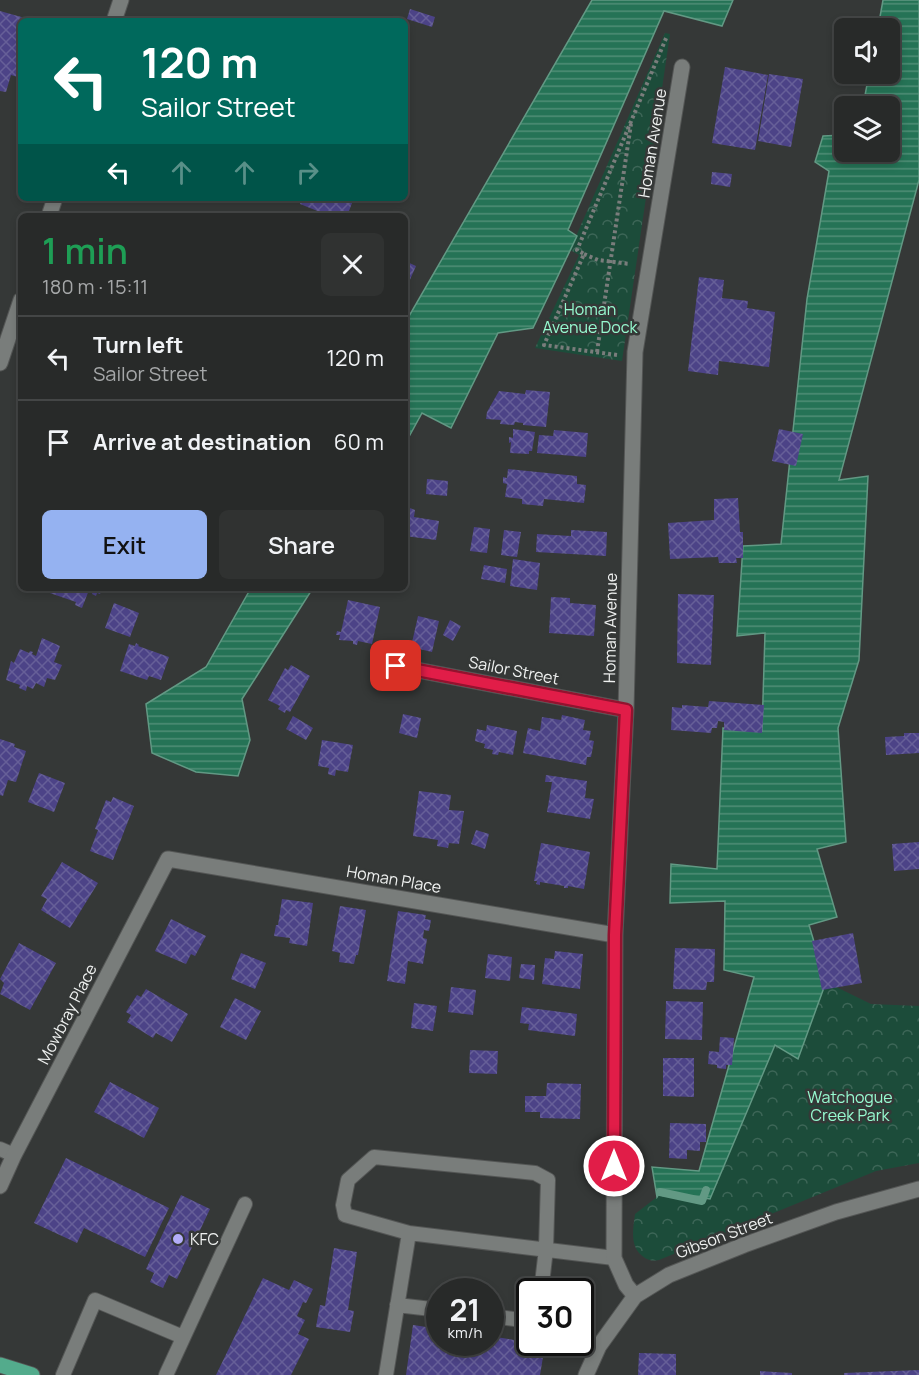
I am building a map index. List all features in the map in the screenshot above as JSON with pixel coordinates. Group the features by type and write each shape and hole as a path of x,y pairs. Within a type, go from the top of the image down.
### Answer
{"main road":[{"path":"0,1365 32,1375"}],"street":[{"path":"115,18 121,0"},
{"name":"Homan Avenue","path":"635,1296 626,1285 614,1258 615,935 626,710 635,357 682,67"},
{"path":"0,363 18,309"},
{"name":"Sailor Street","path":"396,666 626,710"},
{"name":"Homan Place","path":"168,859 615,935"},
{"name":"Mowbray Place","path":"0,1186 7,1152 168,859"},
{"name":"Gibson Street","path":"586,1375 599,1346 635,1296 669,1275 836,1212 919,1190"}],"lane":[{"path":"543,1278 546,1249 548,1180 535,1173 374,1157 348,1180 343,1205 345,1215 409,1233 546,1249 614,1258"},
{"path":"166,1375 245,1204"},
{"path":"386,1375 409,1233"},
{"path":"63,1375 95,1300 183,1337"},
{"path":"397,1305 426,1308"}],"path":[{"path":"649,266 598,260 577,249 666,36"},
{"path":"597,352 632,118"},
{"path":"584,254 544,345 635,357"}],"green space":[{"name":"Homan Avenue Dock","path":"665,33 670,34 622,361 535,348 579,255 570,250"},
{"name":"Watchogue Creek Park","path":"826,982 871,1004 919,1006 919,1163 876,1171 659,1260 645,1258 634,1244 635,1214 660,1192 710,1199 775,1045 798,1058"}],"shaded area":[{"path":"592,0 733,0 722,26 664,11 568,230 577,236 533,328 498,333 451,428 422,413 408,439 408,318"},
{"path":"883,0 919,0 919,180 839,480 868,476 859,660 838,728 846,842 817,849 837,917 809,925 826,982 798,1059 775,1045 710,1199 660,1192 657,1197 652,1167 699,1171 754,977 724,970 725,901 670,903 671,864 717,869 723,728 762,731 765,633 737,636 743,546 781,544 807,299 829,171 815,162 823,136 834,135 834,162 900,162 900,96 865,96 867,84 900,84 900,18 880,18"},
{"path":"249,591 311,591 242,699 250,740 238,776 196,772 152,753 146,704 206,667"}],"building":[{"path":"410,9 435,17 432,27 407,18"},
{"path":"0,11 25,18 18,18 18,77 11,75 6,92 0,91"},
{"path":"725,67 768,75 755,150 712,143"},
{"path":"769,74 803,79 791,147 758,141"},
{"path":"712,172 732,174 730,187 711,184"},
{"path":"301,201 353,201 348,213 322,213 300,204"},
{"path":"408,262 416,266 408,282"},
{"path":"699,277 724,280 722,298 748,301 747,308 775,312 769,367 719,361 718,375 688,371"},
{"path":"526,390 550,392 546,427 515,422 514,425 500,424 501,420 486,419 487,412 499,391 525,394"},
{"path":"513,429 535,432 532,451 529,451 529,454 510,453 509,437 513,438"},
{"path":"779,429 803,434 796,466 772,461"},
{"path":"554,430 588,433 586,457 537,453 539,435 553,436"},
{"path":"508,469 577,476 577,484 586,485 584,503 544,499 543,506 522,504 522,499 505,497 507,484 503,483 503,477 507,478"},
{"path":"427,479 448,481 447,496 426,494"},
{"path":"738,498 740,532 743,532 743,558 736,558 737,563 719,563 718,557 670,559 668,523 714,520 714,499"},
{"path":"408,507 415,510 414,517 439,521 436,540 408,536"},
{"path":"474,527 490,529 487,553 470,551"},
{"path":"504,530 521,532 517,557 501,555"},
{"path":"571,530 607,532 606,556 536,552 537,534 571,536"},
{"path":"513,559 540,563 537,590 510,586"},
{"path":"484,565 507,569 505,583 481,579"},
{"path":"44,591 89,591 82,608 75,605 76,602"},
{"path":"93,591 101,591 96,596 92,594"},
{"path":"678,594 714,595 711,665 677,663"},
{"path":"551,597 570,598 570,603 596,605 594,636 549,633"},
{"path":"348,600 380,607 372,644 358,641 357,645 353,644 353,641 339,640 340,635 336,635 337,631 341,632"},
{"path":"114,603 139,613 130,637 105,628"},
{"path":"418,616 439,621 432,652 411,647"},
{"path":"450,620 461,626 453,641 443,635"},
{"path":"42,638 60,646 54,662 62,665 55,680 47,678 44,687 36,683 33,689 27,686 26,691 19,688 20,685 6,680 11,661 14,663 20,649 29,653 33,652 32,654 36,656"},
{"path":"136,643 138,646 169,657 161,680 149,676 147,680 120,671 129,644 135,646"},
{"path":"291,665 310,676 290,712 286,710 285,713 278,709 280,706 268,700 285,668 288,670"},
{"path":"709,701 764,705 762,733 724,730 724,722 718,721 717,728 712,728 711,733 671,730 672,707 682,708 682,705 708,707"},
{"path":"403,714 421,718 417,738 399,733"},
{"path":"562,715 585,720 583,730 591,731 589,740 594,741 591,757 587,757 586,765 523,753 528,728 540,731 542,717 561,720"},
{"path":"293,716 313,728 306,740 286,729"},
{"path":"487,725 517,731 513,755 499,752 498,755 492,754 493,750 484,748 485,744 475,741 477,729 486,731"},
{"path":"904,733 919,733 919,753 886,755 885,737 904,736"},
{"path":"0,739 26,751 16,782 8,780 3,796 0,795"},
{"path":"322,740 353,745 348,772 336,770 335,776 328,774 329,768 318,766"},
{"path":"39,773 65,783 54,812 28,802"},
{"path":"546,775 587,781 585,798 594,799 590,819 547,812 552,782 545,782"},
{"path":"419,791 451,795 449,810 464,811 459,844 449,843 448,848 437,846 438,840 413,836"},
{"path":"113,797 134,806 113,860 90,851 98,830 95,829 106,800 111,802"},
{"path":"476,830 489,834 485,849 471,844"},
{"path":"919,842 919,869 894,871 892,844"},
{"path":"541,843 590,852 584,889 568,886 564,888 564,886 540,882 540,885 536,884 537,881 534,881"},
{"path":"62,862 98,883 70,928 41,910 47,899 41,896"},
{"path":"282,899 313,903 307,946 289,943 290,938 274,936"},
{"path":"340,906 366,910 358,955 356,955 354,964 339,962 340,953 332,951"},
{"path":"398,911 426,915 425,919 431,920 429,931 424,930 423,938 427,939 423,964 408,961 405,984 387,981"},
{"path":"171,919 206,936 195,956 191,954 186,964 155,951"},
{"path":"853,933 862,983 822,990 812,941"},
{"path":"19,943 56,963 30,1010 0,994 4,983 0,979"},
{"path":"675,948 715,949 714,982 707,982 706,990 673,989"},
{"path":"555,951 583,954 580,989 542,984 545,958 554,959"},
{"path":"241,953 266,963 255,989 231,979"},
{"path":"488,954 512,957 510,981 485,978"},
{"path":"521,964 535,965 534,980 519,978"},
{"path":"451,987 476,990 473,1015 448,1012"},
{"path":"146,989 188,1014 172,1042 156,1033 153,1038 127,1022 131,1015 126,1012 137,995 141,997"},
{"path":"235,998 261,1011 246,1040 220,1027"},
{"path":"666,1001 703,1002 702,1040 665,1039"},
{"path":"414,1003 437,1006 433,1031 411,1028"},
{"path":"522,1007 577,1014 575,1036 528,1030 529,1024 520,1023"},
{"path":"720,1037 734,1038 732,1065 726,1065 726,1069 708,1064 709,1051 719,1052"},
{"path":"470,1050 498,1051 497,1074 469,1073"},
{"path":"663,1058 694,1058 694,1097 663,1096"},
{"path":"110,1082 159,1108 144,1138 94,1112"},
{"path":"547,1083 581,1084 580,1119 540,1118 540,1112 525,1112 525,1096 546,1096"},
{"path":"670,1123 706,1124 706,1142 700,1142 700,1151 687,1150 687,1159 669,1158"},
{"path":"66,1158 169,1208 145,1257 84,1228 77,1243 34,1223"},
{"name":"KFC","path":"181,1195 210,1209 177,1279 169,1275 163,1288 150,1282 154,1273 146,1269"},
{"path":"334,1248 357,1252 348,1310 354,1311 350,1332 316,1327 320,1305 325,1306"},
{"path":"263,1278 289,1290 294,1280 313,1289 306,1303 303,1302 297,1316 305,1320 298,1334 309,1339 291,1375 216,1375"},
{"path":"413,1325 426,1327 426,1356 504,1356 504,1338 516,1340 516,1356 543,1356 540,1375 406,1375"},
{"path":"639,1353 676,1354 676,1375 638,1375"},
{"path":"919,1370 919,1375 844,1375 844,1373"},
{"path":"760,1371 792,1373 792,1375 760,1375"}],"waterway":[{"path":"660,1192 702,1201 706,1190"}],"place":[{"name":"KFC","path":"178,1239"}],"route":[{"path":"396,666 626,710 615,935 614,1166"}]}
